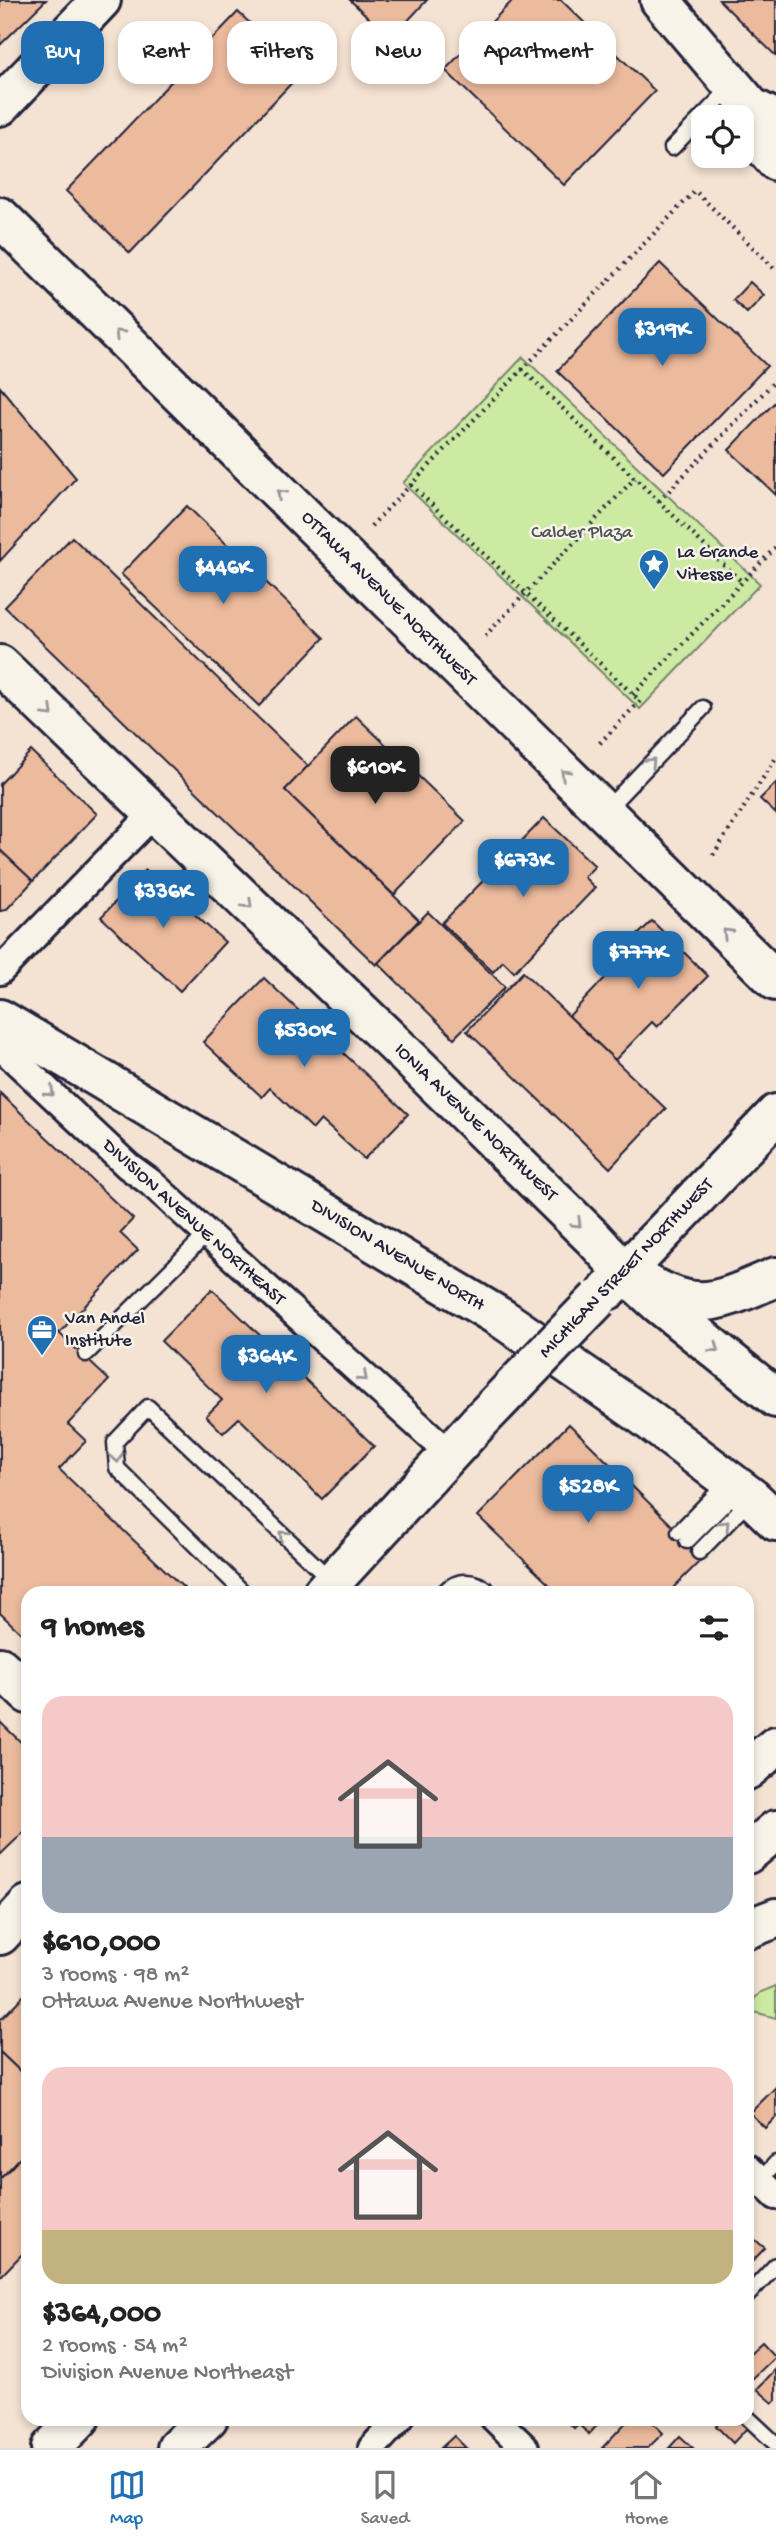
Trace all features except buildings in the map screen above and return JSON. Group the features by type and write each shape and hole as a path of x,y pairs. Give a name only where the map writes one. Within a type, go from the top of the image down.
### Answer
{"main road":[{"path":"0,106 102,0"},
{"path":"660,0 753,104 762,145 776,161"},
{"name":"OTTAWA AVENUE NORTHWEST","path":"0,217 776,981"},
{"name":"IONIA AVENUE NORTHWEST","path":"0,665 584,1230 612,1286 658,1303 776,1398"},
{"name":"DIVISION AVENUE NORTH","path":"0,1019 503,1319 642,1415 749,1497"},
{"name":"MICHIGAN STREET NORTHWEST","path":"329,1586 478,1423 776,1114"},
{"path":"612,1286 697,1302 712,1302 776,1277"},
{"path":"0,1667 21,1687"},
{"path":"754,1764 776,1746"},
{"path":"0,1935 21,1912"},
{"path":"754,1926 776,1918"},
{"path":"51,2448 72,2426"},
{"path":"147,2448 168,2426"},
{"path":"177,2448 200,2426"}],"street":[{"path":"0,971 154,814"},
{"name":"DIVISION AVENUE NORTHEAST","path":"0,1046 128,1166 150,1182 450,1454"},
{"path":"372,2448 393,2426"},
{"path":"502,2426 525,2448"}],"lane":[{"path":"672,148 753,104"},
{"path":"604,812 703,708"},
{"path":"86,1354 207,1234"},
{"path":"237,1586 117,1468 114,1442 148,1407 327,1586"},
{"path":"683,1536 749,1497"},
{"path":"699,1552 749,1497"},
{"path":"453,1586 465,1582 480,1586"},
{"path":"754,2289 776,2265"},
{"path":"754,2424 776,2444"}],"path":[{"path":"371,526 695,191 776,270"},
{"path":"522,369 742,582"},
{"path":"659,501 776,380"},
{"path":"485,636 635,478"},
{"path":"411,485 640,701 598,745"},
{"path":"633,695 776,547"},
{"path":"713,855 776,758"}],"green space":[{"name":"Calder Plaza","path":"523,357 760,584 640,709 403,483"},
{"path":"776,1986 776,2018 754,2012 754,1999 761,1992"}],"place":[{"name":"La Grande Vitesse","path":"654,591"},
{"name":"Van Andel Institute","path":"42,1357"}]}
